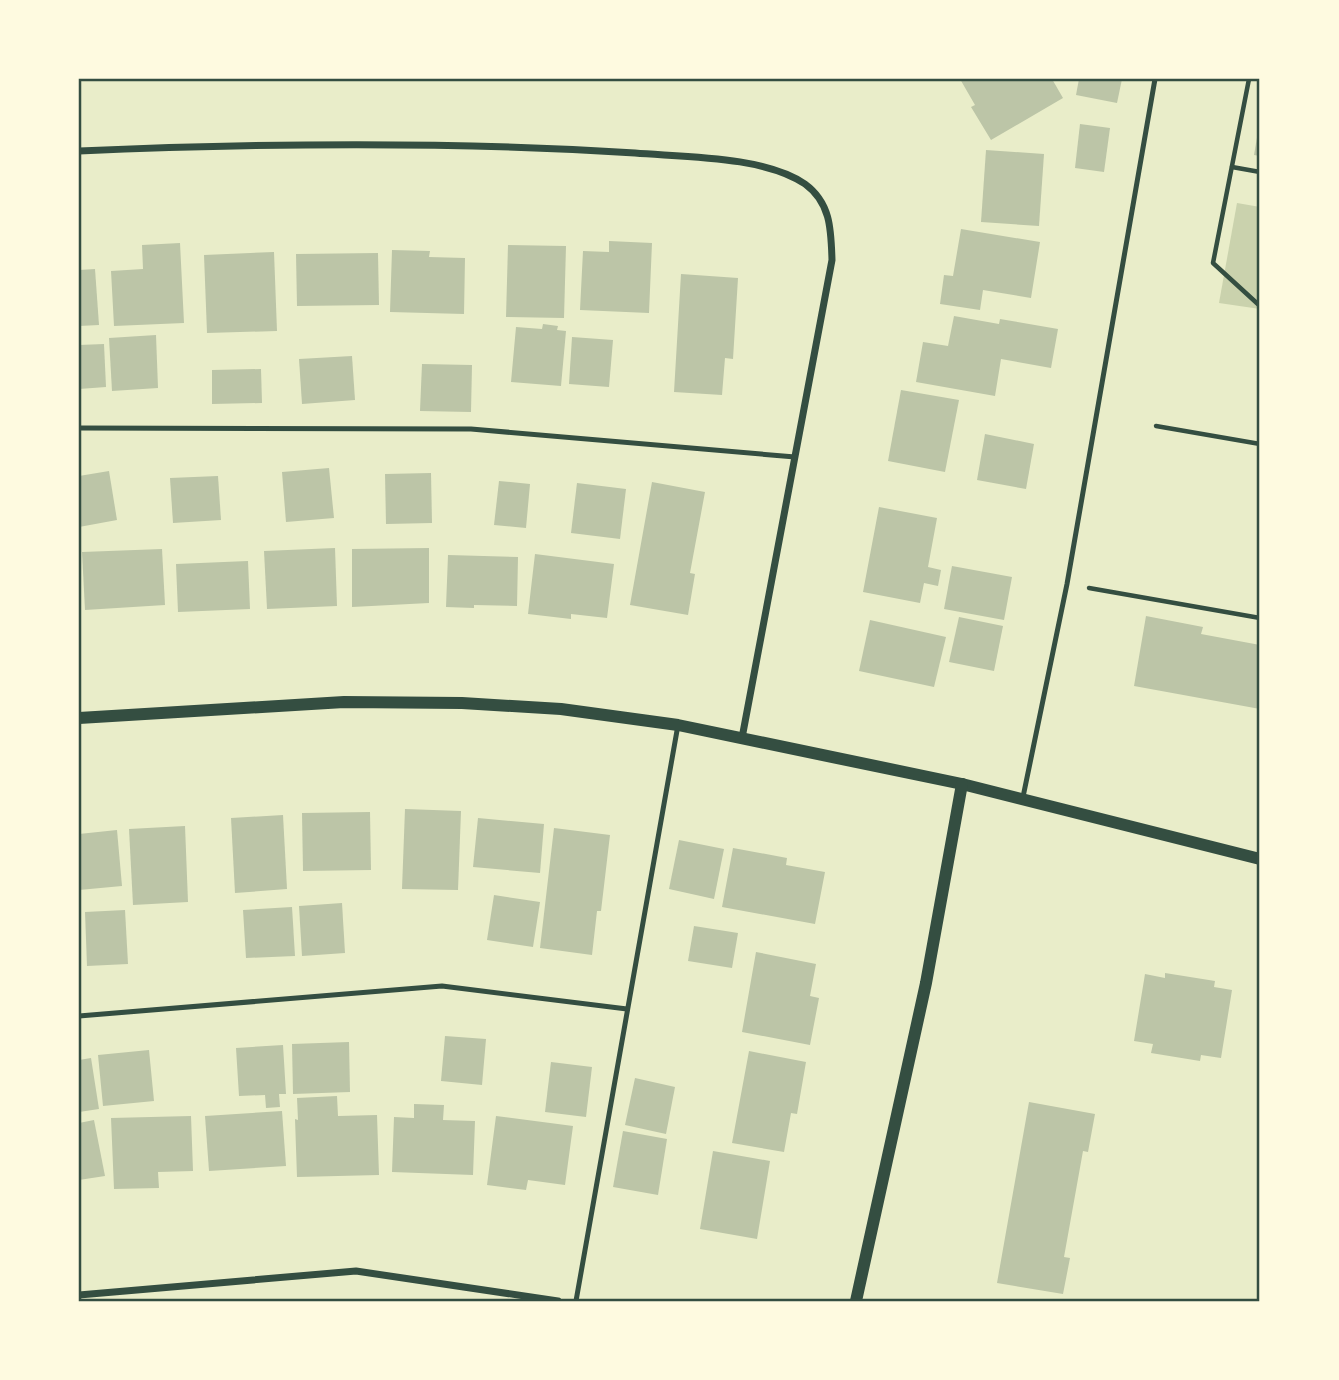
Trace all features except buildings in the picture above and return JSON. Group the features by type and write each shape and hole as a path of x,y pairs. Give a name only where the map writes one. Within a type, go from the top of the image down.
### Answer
{"street":[{"path":"79,151 289,145 567,149 748,163 780,171 803,183 820,197 828,215 832,260 742,738"},
{"path":"79,718 344,702 449,703 561,709 678,725 1023,797 1260,859"},
{"path":"856,1301 926,983 962,784"},
{"path":"79,1295 356,1271 558,1301"}],"lane":[{"path":"1023,797 1068,584 1155,79"},
{"path":"79,428 471,429 795,457"},
{"path":"576,1301 678,725"},
{"path":"79,1016 442,986 628,1009"}],"path":[{"path":"1249,79 1213,263 1260,306"},
{"path":"1232,167 1260,172"},
{"path":"1156,426 1260,444"},
{"path":"1068,584 1260,618"}],"green space":[{"path":"1237,203 1260,207 1260,309 1219,303"}]}
